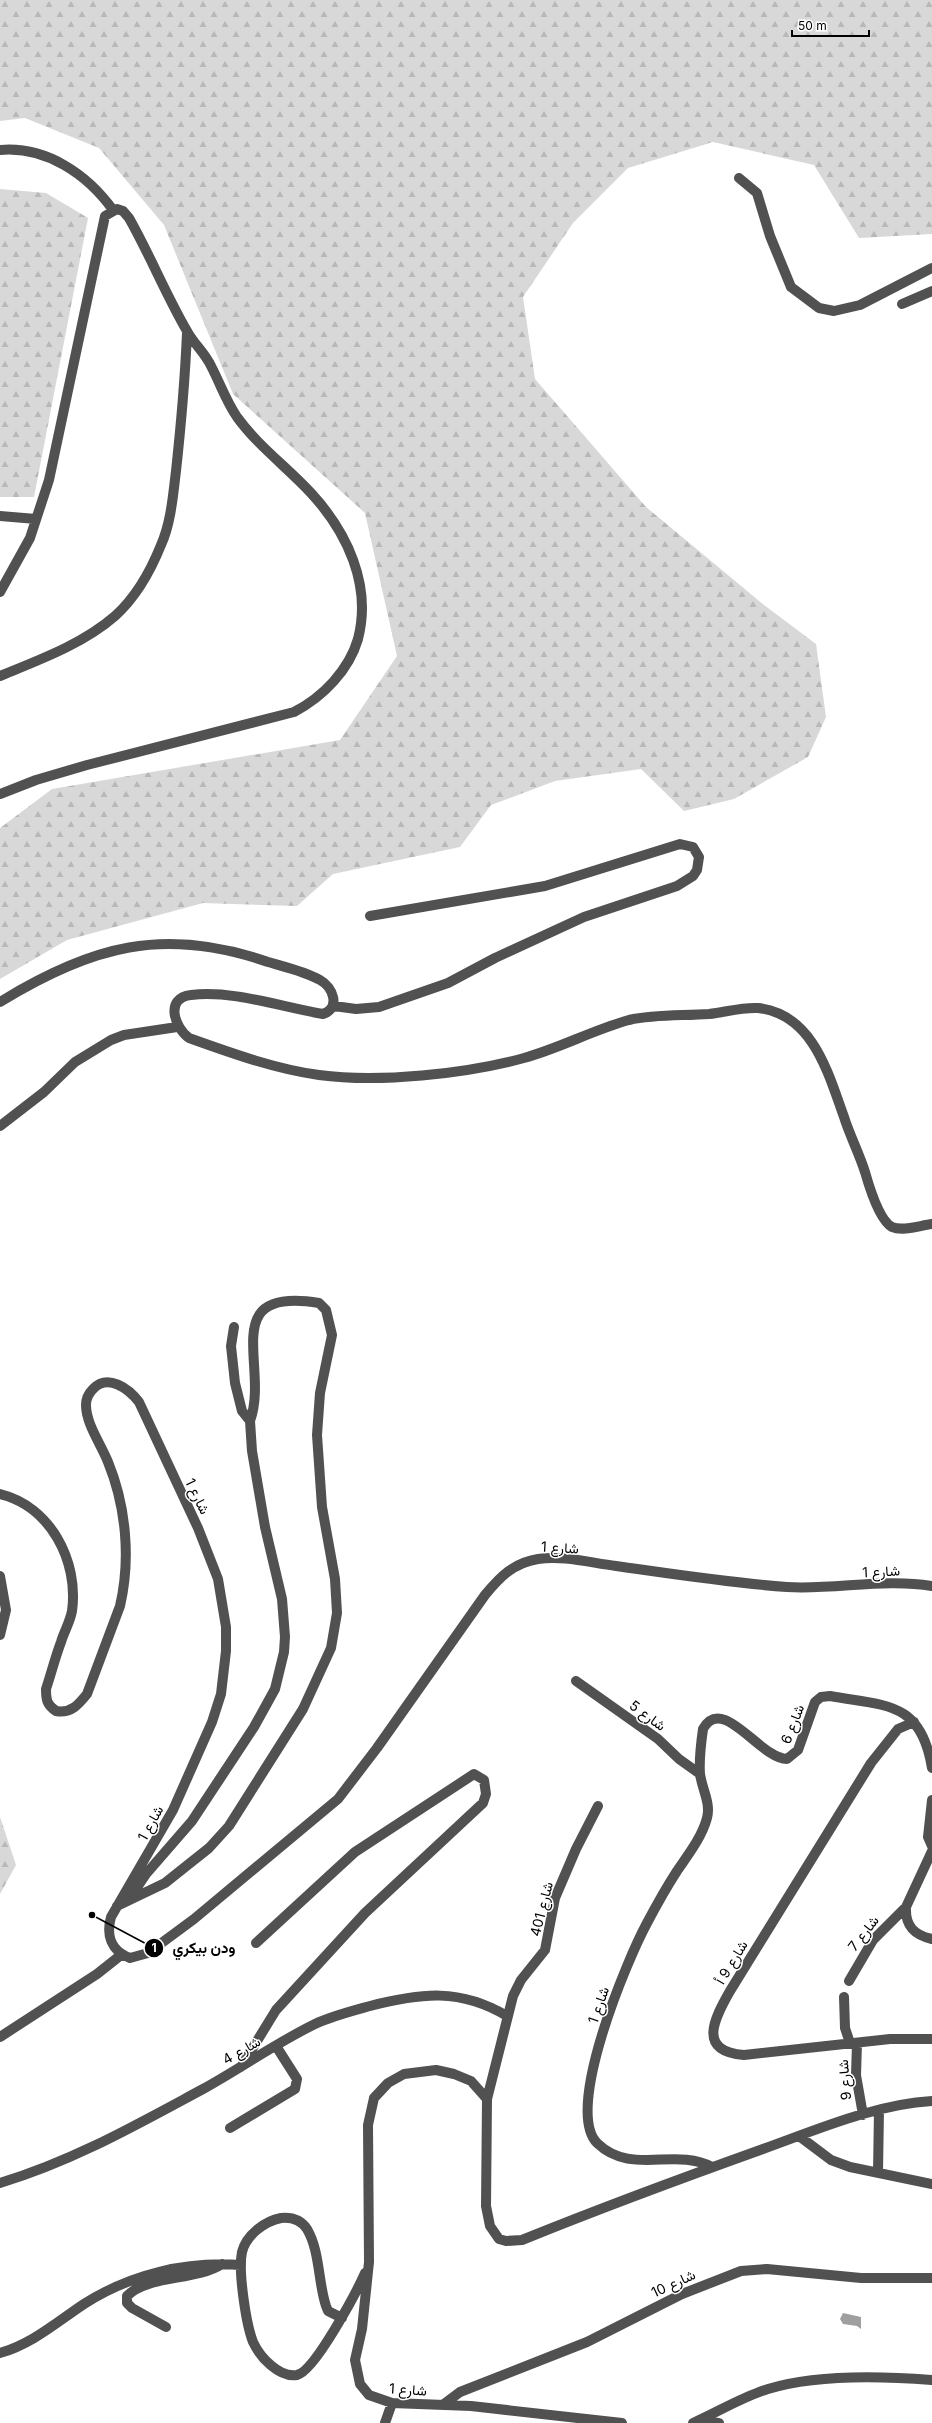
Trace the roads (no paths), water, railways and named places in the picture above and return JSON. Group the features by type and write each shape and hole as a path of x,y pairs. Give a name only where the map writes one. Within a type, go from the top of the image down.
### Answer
{"street":[{"path":"0,150 29,151 57,161 94,185 113,210 123,212 129,218 187,333 211,364 238,418 265,449 311,493 344,538 358,575 362,592 360,628 355,647 339,674 328,688 294,712 87,765 36,780 0,794"},
{"path":"739,178 758,193 770,236 791,287 819,308 834,311 860,305 932,268"},
{"path":"0,592 30,538 49,480 66,411 91,289 100,234 105,216 113,210"},
{"path":"902,304 932,291"},
{"path":"0,676 66,647 106,622 133,596 162,545 172,498 182,416 187,333"},
{"path":"0,516 36,519"},
{"path":"334,1006 356,1009 374,1008 448,983 495,958 584,917 677,886 693,876 697,870 700,857 693,847 680,844 545,886 370,916"},
{"path":"0,1002 51,974 105,952 135,945 184,943 248,955 320,980 332,993 334,1006 332,1010 323,1014 234,997 188,995 179,999 174,1012 178,1027 189,1038 273,1065 318,1075 383,1077 438,1073 507,1062 542,1052 590,1032 646,1017 720,1013 739,1008 773,1010 787,1016 797,1024 815,1048 831,1080 872,1193 886,1223 900,1229 932,1224"},
{"path":"0,1126 39,1096 75,1062 106,1042 124,1035 178,1027"},
{"path":"117,1906 128,1902 152,1891 186,1867 209,1848 229,1826 303,1709 331,1648 337,1613 335,1579 322,1507 317,1435 318,1408 332,1335 326,1310 319,1303 282,1303 263,1308 258,1313 252,1343 256,1400 250,1421 264,1519 284,1612 285,1638 280,1670 266,1707 209,1798 192,1821 146,1874 128,1902"},
{"path":"234,1327 231,1346 235,1383 242,1411 250,1421"},
{"name":"شارع 1","path":"0,1494 21,1502 44,1519 62,1545 68,1562 71,1576 72,1611 46,1689 46,1699 49,1706 56,1711 69,1710 78,1705 87,1694 120,1606 124,1591 125,1541 120,1501 115,1481 90,1422 86,1405 88,1394 95,1386 103,1382 115,1383 132,1394 139,1402 198,1528 218,1579 226,1627 225,1674 215,1715 173,1810 111,1917 109,1932 115,1950 121,1955 130,1958 148,1953 194,1919 274,1855 338,1799 398,1719 485,1595 503,1574 524,1562 553,1558 704,1579 786,1587 843,1587 896,1584 932,1586"},
{"path":"0,1576 6,1610 0,1635"},
{"name":"شارع 5","path":"576,1681 658,1739 679,1759 700,1774"},
{"name":"شارع 6","path":"700,1774 703,1729 709,1721 717,1718 732,1723 772,1756 786,1759 794,1756 798,1750 812,1707 817,1700 830,1696 887,1706 899,1710 914,1722 923,1737 932,1768"},
{"name":"شارع 9 أ","path":"914,1722 898,1729 871,1763 718,2011 713,2026 713,2037 717,2046 730,2054 744,2055 890,2039 932,2039"},
{"path":"241,2067 276,2010 349,1930 483,1803 486,1794 484,1780 474,1774 355,1852 256,1943"},
{"name":"شارع 1","path":"700,1774 705,1790 707,1818 691,1850 646,1925 612,2002 590,2086 587,2117 588,2127 596,2142 622,2159 695,2161 712,2168"},
{"path":"932,1800 928,1837 932,1846"},
{"name":"شارع 401","path":"598,1806 576,1849 555,1898 544,1950 521,1980 513,1996 507,2016 487,2099 486,2206 494,2234 506,2241 522,2240 712,2168"},
{"path":"932,1850 906,1907 905,1916 908,1926 924,1937 932,1939"},
{"name":"شارع 7","path":"849,1981 873,1940 906,1907"},
{"path":"0,2036 49,2006 121,1955"},
{"name":"شارع 4","path":"0,2183 67,2160 241,2067 317,2023 335,2016 384,2003 424,1995 449,1995 473,2000 507,2016"},
{"path":"844,1997 845,2028 853,2043"},
{"name":"شارع 9","path":"853,2043 856,2075 864,2115"},
{"path":"230,2128 295,2089 297,2079 276,2046"},
{"path":"342,2318 328,2311 310,2234 302,2223 297,2219 289,2218 272,2221 254,2233 242,2252 241,2265 247,2322 254,2343 270,2365 287,2375 298,2375 307,2369 342,2318 356,2294 369,2262 368,2125 374,2098 378,2091 404,2074 436,2070 471,2080 487,2099"},
{"path":"712,2168 799,2136 879,2110 932,2101"},
{"path":"878,2173 879,2110"},
{"path":"799,2136 831,2160 850,2167 932,2184"},
{"name":"شارع 1","path":"369,2262 362,2328 355,2360 357,2376 362,2389 369,2395 392,2403 444,2404 622,2423"},
{"path":"0,2353 25,2343 84,2304 131,2280 189,2266 223,2264 241,2265"},
{"path":"166,2327 132,2308 127,2303 127,2296 145,2286 205,2273 223,2264"},
{"name":"شارع 10","path":"444,2404 460,2392 587,2342 682,2294 719,2278 741,2271 767,2268 861,2278 932,2278"},
{"path":"698,2421 738,2401 786,2384 849,2379 932,2380"},
{"path":"385,2423 392,2403"},
{"path":"698,2421 719,2423"}],"place":[{"name":"ودن بيكري","path":"92,1915"}]}
